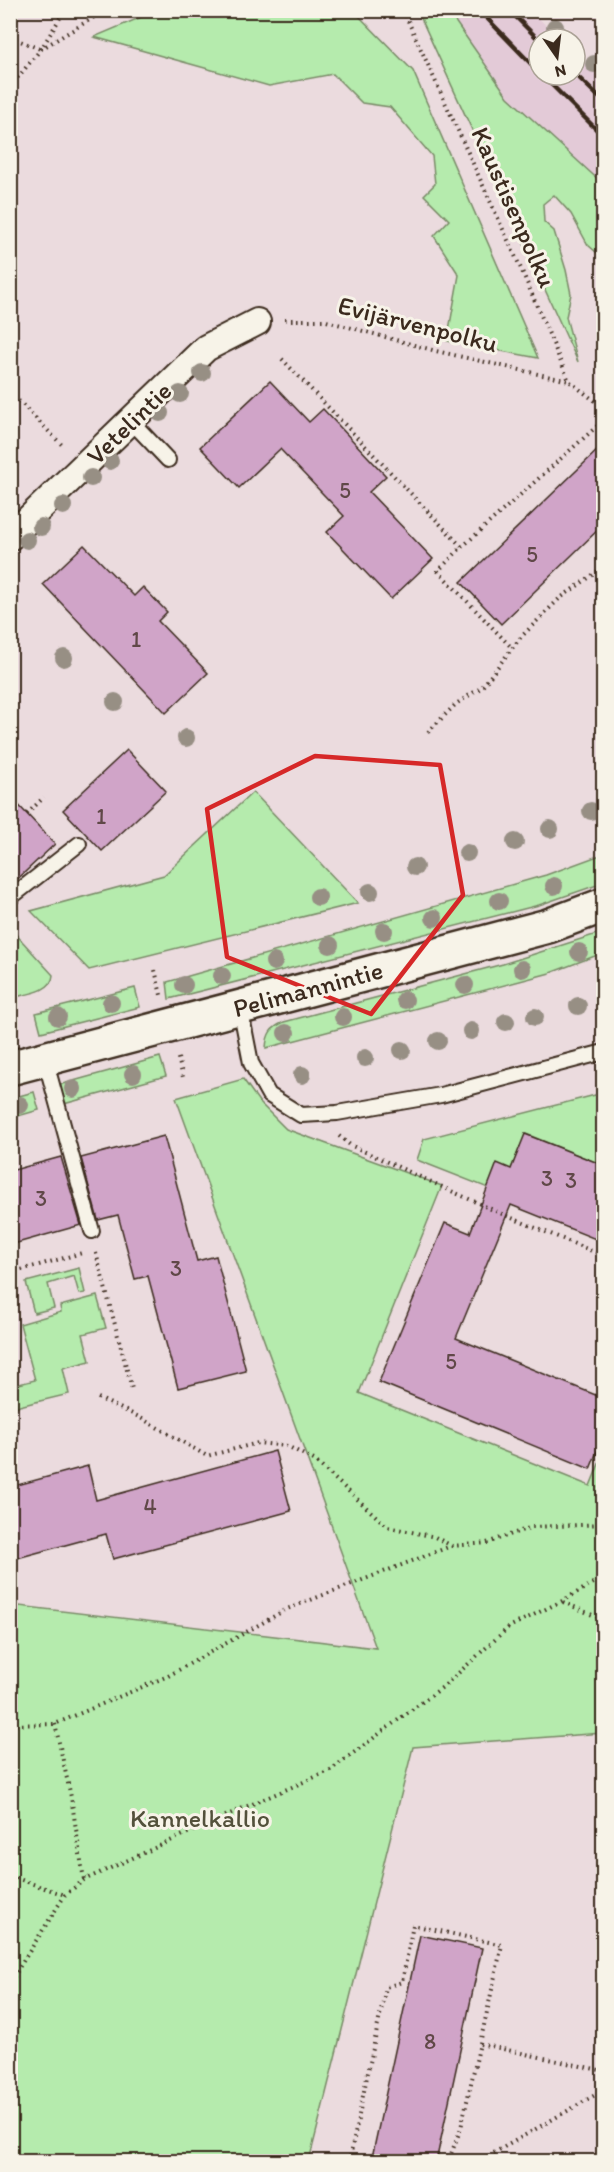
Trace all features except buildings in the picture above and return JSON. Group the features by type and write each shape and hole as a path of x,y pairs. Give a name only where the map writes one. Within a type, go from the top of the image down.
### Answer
{"street":[{"name":"Vetelintie","path":"10,537 206,348 257,322"},
{"name":"Pelimannintie","path":"10,1068 548,926 603,905"}],"lane":[{"path":"131,421 168,460"},
{"path":"10,898 79,844"},
{"path":"240,1007 251,1063 269,1095 301,1115 337,1113 441,1095 603,1052"},
{"path":"45,1059 92,1232"}],"path":[{"path":"10,87 41,49 65,10"},
{"path":"41,49 106,10"},
{"name":"Kaustisenpolku","path":"403,10 522,272 568,381"},
{"path":"10,37 41,49"},
{"name":"Evijärvenpolku","path":"257,322 322,320 436,351 568,381"},
{"path":"282,359 462,548"},
{"path":"568,381 601,403 603,408"},
{"path":"10,392 84,466"},
{"path":"513,648 438,571 603,420"},
{"path":"428,732 456,704 482,687 513,648 559,599 603,567"},
{"path":"27,814 44,797"},
{"path":"301,1115 334,1132 350,1145 502,1214 603,1256"},
{"path":"96,1249 132,1389"},
{"path":"10,1273 85,1252"},
{"path":"98,1398 139,1417 207,1456 258,1443 287,1446 314,1460 388,1527 435,1537 452,1546"},
{"path":"10,1725 55,1725 168,1676 287,1609 452,1546 487,1543 532,1527 603,1524"},
{"path":"10,1982 65,1895 84,1880 329,1771 444,1686 509,1628 603,1577"},
{"path":"562,1601 597,1617 603,1629"},
{"path":"55,1725 84,1880"},
{"path":"10,1875 65,1895"},
{"path":"349,2162 386,1987 402,1982 413,1925 502,1945 462,2127 448,2162"},
{"path":"480,2044 603,2071"},
{"path":"478,2162 603,2090"}],"highlighted area":[{"path":"315,756 440,765 463,895 371,1014 227,957 207,809"}],"shaded area":[{"path":"448,11 531,11 548,27 527,27 527,87 587,87 587,66 603,81 603,184 508,97"}],"green space":[{"path":"158,10 354,11 413,71 538,358 447,341 459,275 434,236 449,220 424,195 435,184 432,156 390,107 362,103 333,74 269,86 94,37"},
{"path":"425,10 448,11 508,97 603,184 603,258 588,245 571,214 554,195 543,204 544,222 554,231 566,270 571,294 566,317 578,362 420,16"},
{"path":"253,792 358,903 89,970 31,911 164,875"},
{"path":"603,854 603,883 539,905 169,999 167,982 546,875"},
{"path":"11,929 53,975 48,986 43,989 11,998"},
{"path":"603,932 603,953 550,973 266,1048 270,1032 284,1022 503,964"},
{"path":"135,988 140,1007 41,1032 36,1013"},
{"path":"160,1057 166,1076 60,1105 55,1086"},
{"name":"Kannelkallio","path":"243,1079 260,1103 286,1129 442,1186 359,1393 590,1486 603,1454 603,1733 413,1747 309,2161 15,2161 10,2159 11,1605 376,1648 176,1098"},
{"path":"34,1092 39,1110 11,1118 11,1098"},
{"path":"603,1093 603,1165 526,1134 511,1169 488,1188 417,1160 424,1139"},
{"path":"79,1268 85,1293 79,1294 74,1276 48,1284 54,1308 34,1313 26,1282"},
{"path":"97,1296 106,1328 83,1334 90,1361 63,1368 69,1394 11,1408 11,1386 35,1380 20,1324 61,1312 60,1306"}],"railway":[{"path":"479,10 527,60"},
{"path":"509,10 527,28"},
{"path":"587,86 604,102"},
{"path":"554,87 604,137"}]}
